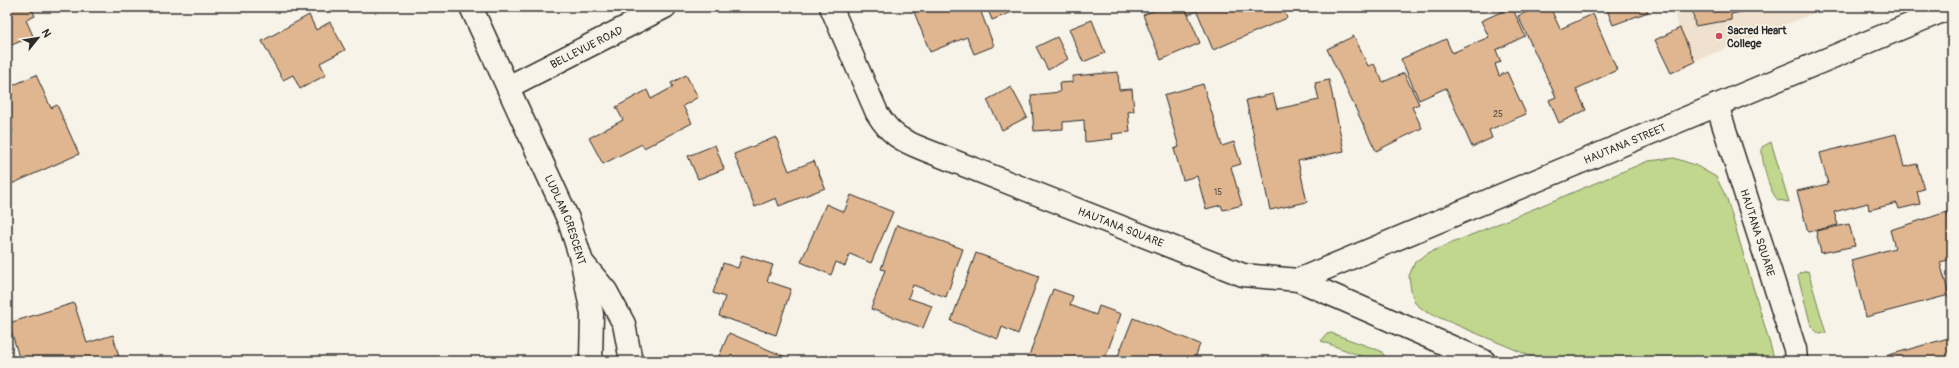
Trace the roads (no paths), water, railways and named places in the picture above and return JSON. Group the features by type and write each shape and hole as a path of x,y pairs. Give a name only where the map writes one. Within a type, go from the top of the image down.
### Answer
{"street":[{"name":"LUDLAM CRESCENT","path":"471,7 568,221 582,262 592,314 591,361"},
{"name":"BELLEVUE ROAD","path":"508,87 665,7"},
{"name":"HAUTANA SQUARE","path":"831,7 877,113 885,127 896,137 1243,275 1298,280 1484,361"},
{"name":"HAUTANA STREET","path":"1298,280 1952,7"},
{"name":"HAUTANA SQUARE","path":"1717,105 1795,349 1796,361"},
{"path":"582,262 606,291 624,324 631,361"}],"place":[{"name":"Sacred Heart College","path":"1719,36"}]}
